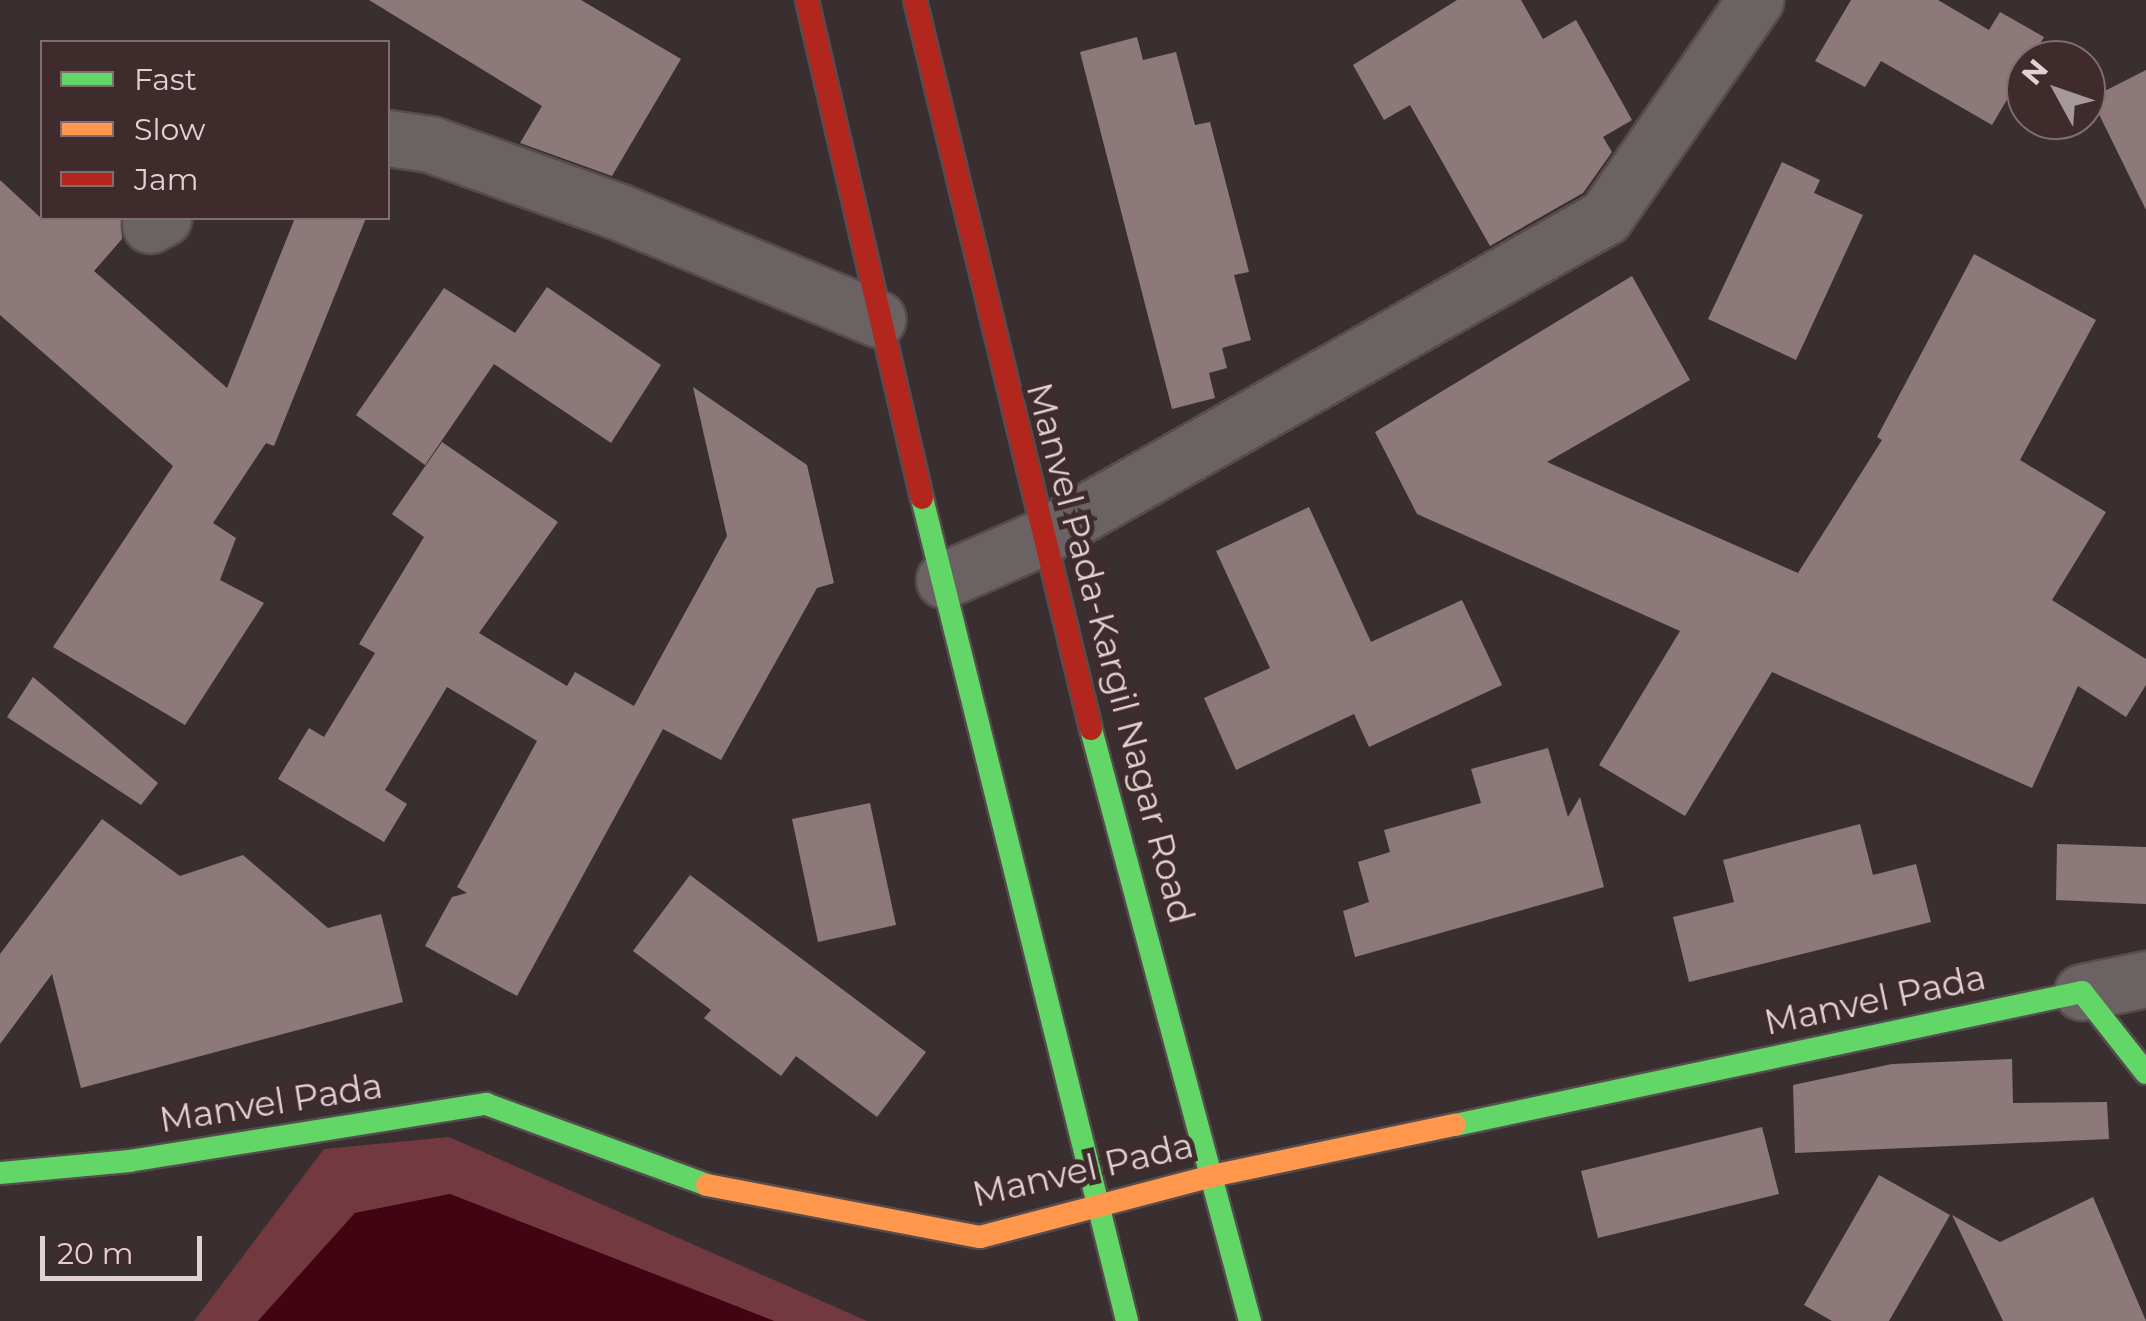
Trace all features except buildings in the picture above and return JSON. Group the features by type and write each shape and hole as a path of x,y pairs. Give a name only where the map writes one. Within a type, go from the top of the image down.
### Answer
{"street":[{"path":"807,0 878,319 1127,1321"},
{"name":"Manvel Pada-Kargil Nagar Road","path":"914,0 1040,538 1250,1321"},
{"path":"944,580 1040,538 1605,218 1754,0"},
{"path":"390,138 430,144 617,211 878,319"},
{"path":"2146,979 2082,992 2146,1074"},
{"name":"Manvel Pada","path":"0,1173 129,1161 486,1104 708,1185 980,1237 1212,1176 2082,992"}],"shaded area":[{"path":"449,1137 867,1321 774,1321 450,1194 355,1213 258,1321 194,1321 324,1149"},
{"path":"450,1194 774,1321 258,1321 355,1213"}],"traffic: fast":[{"path":"922,498 1127,1321"},
{"path":"1091,729 1250,1321"},
{"path":"1455,1125 2082,992 2146,1073"},
{"path":"0,1173 129,1161 486,1104 707,1185"}],"traffic: slow":[{"path":"707,1185 980,1237 1212,1176 1455,1125"}],"traffic: jam":[{"path":"807,0 922,498"},
{"path":"915,0 1091,729"}]}
